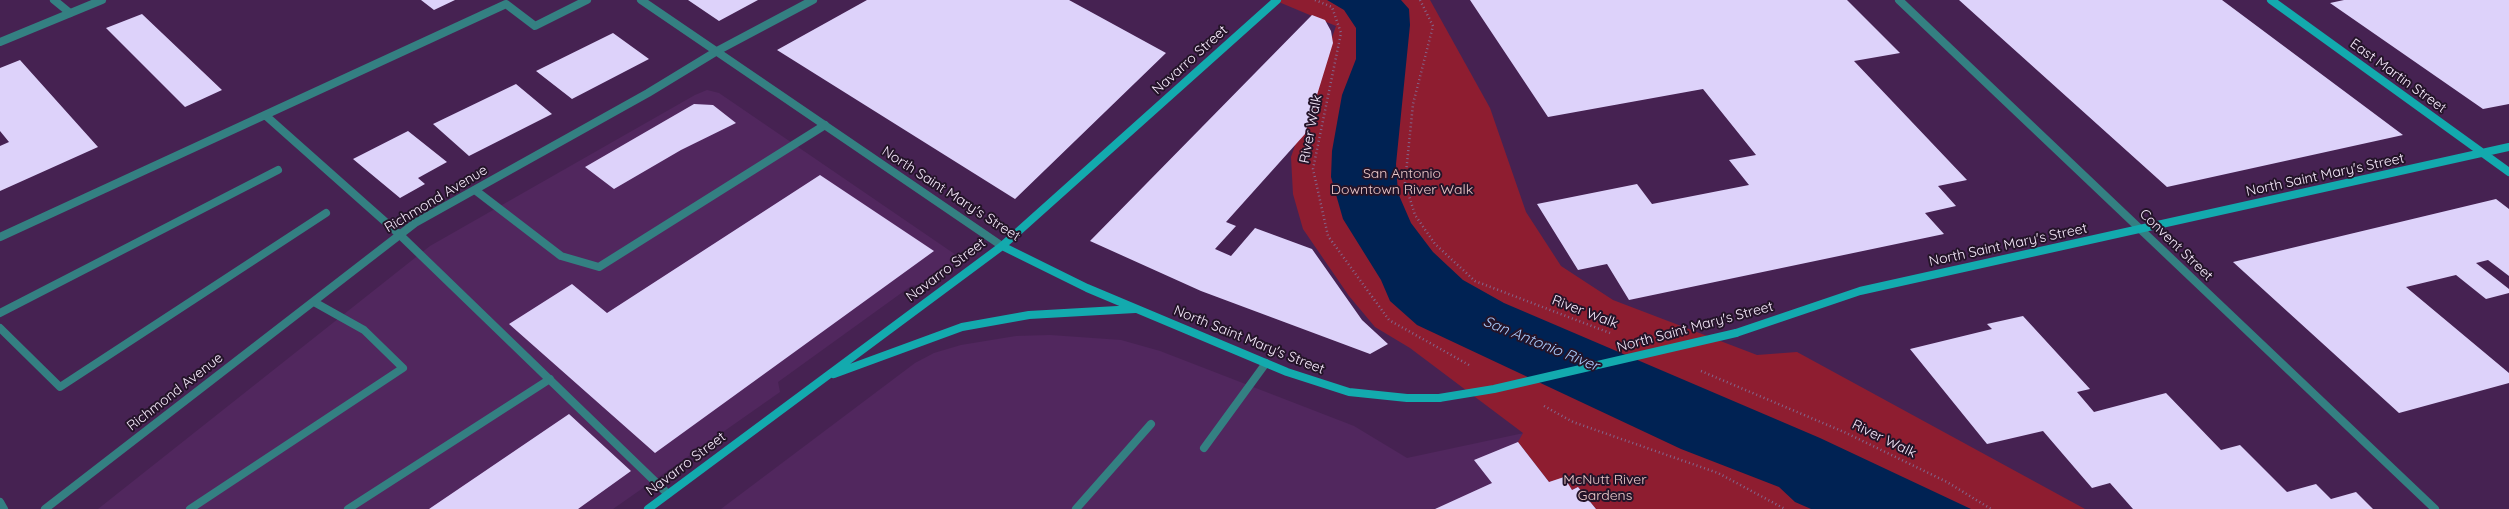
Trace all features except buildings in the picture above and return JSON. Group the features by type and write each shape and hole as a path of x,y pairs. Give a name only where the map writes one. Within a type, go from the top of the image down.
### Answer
{"main road":[{"name":"East Martin Street","path":"2271,0 2509,172"},
{"name":"Navarro Street","path":"648,509 1002,246 1275,2"},
{"name":"North Saint Mary's Street","path":"1002,246 1087,288 1266,363 1349,392 1407,398 1439,398 1494,389 1736,332 1860,292 2509,147"},
{"path":"826,377 962,326 1029,315 1138,309"}],"street":[{"path":"54,0 70,13"},
{"path":"0,42 102,0"},
{"path":"0,237 506,4 535,26 587,0"},
{"name":"North Saint Mary's Street","path":"640,0 1002,246"},
{"name":"Richmond Avenue","path":"45,509 314,302 399,234 648,93 717,51 813,0"},
{"name":"Convent Street","path":"1899,0 2435,509"},
{"path":"265,115 399,234 668,494"},
{"path":"475,190 561,256 599,267 825,125"},
{"path":"0,313 278,170"},
{"path":"0,328 60,387 326,213"},
{"path":"190,509 403,368 364,330 314,302"},
{"path":"1204,448 1266,363"},
{"path":"348,509 550,379"},
{"path":"1076,509 1152,424"},
{"path":"0,502 4,509"}],"path":[{"name":"River Walk","path":"1315,0 1332,7 1341,33 1313,169 1328,236 1389,320 1471,366"},
{"name":"River Walk","path":"1420,0 1433,26 1413,104 1404,183 1415,215 1435,244 1475,281 1613,334"},
{"name":"River Walk","path":"1696,369 1844,432 1947,482 1991,509"},
{"path":"1539,403 1573,422 1718,473 1785,509"}],"shaded area":[{"path":"707,90 719,93 956,255 957,262 930,283 911,286 778,382 780,392 613,509 98,509 430,246 695,95"},
{"path":"1050,335 1121,340 1160,351 1354,426 1407,458 1524,433 1707,509 721,509 915,363 934,353 961,345 1016,336"}],"green space":[{"name":"San Antonio Downtown River Walk","path":"1274,0 1430,0 1490,108 1526,212 1561,266 1613,300 1757,355 1797,352 2085,509 1596,509 1578,487 1572,490 1564,478 1549,482 1518,442 1523,433 1410,348 1375,327 1349,296 1303,229 1293,194 1291,157 1336,26"}],"water":[{"name":"San Antonio River","path":"1327,0 1401,0 1409,9 1410,25 1396,164 1398,193 1411,223 1433,252 1463,280 1504,303 1820,438 1971,509 1811,509 1795,502 1779,487 1681,449 1417,325 1390,301 1381,280 1343,219 1331,177 1332,151 1342,95 1356,59 1356,28 1344,10"}],"park label":[{"name":"McNutt River Gardens","path":"1605,488"}]}
